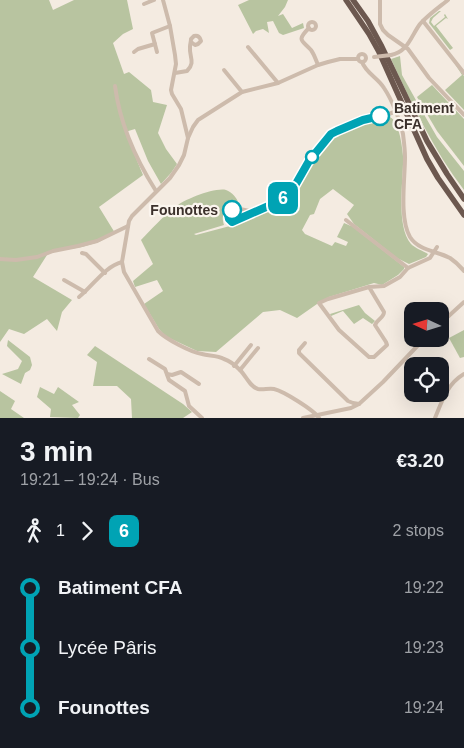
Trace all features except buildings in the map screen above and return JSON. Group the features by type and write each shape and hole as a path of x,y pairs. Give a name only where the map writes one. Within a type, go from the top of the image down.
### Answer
{"highway":[{"path":"346,0 379,52 419,144 464,221"},
{"path":"353,0 368,21"},
{"path":"357,0 385,52 427,141 464,199"},
{"path":"447,174 464,194"},
{"path":"447,192 464,215"}],"street":[{"path":"144,4 154,0"},
{"path":"163,0 175,55 175,73 171,90 181,109 188,138"},
{"path":"380,0 380,24 383,30 406,47 429,78 464,115"},
{"path":"362,62 366,58 400,53 423,21 448,0"},
{"path":"423,21 464,73"},
{"path":"157,52 152,33 170,26"},
{"path":"309,28 303,34 301,40 312,51 318,65"},
{"path":"175,73 187,72 192,66 191,42"},
{"path":"134,52 154,44"},
{"path":"248,47 278,83"},
{"path":"318,416 282,392 275,389 257,389 240,370 221,357 194,352 164,337 158,331 124,272 122,262 128,226 132,216 170,178 184,155 193,127 202,116 242,92 278,83 318,65 340,59 358,58 361,54 366,58"},
{"path":"358,58 366,70 384,87 402,132 405,157 403,192 406,229 411,238 421,247 449,258 464,271"},
{"path":"224,70 242,92"},
{"path":"115,86 117,102 125,129 142,169 156,192"},
{"path":"254,212 237,209 230,212 228,218 234,222 273,204 284,197 293,189 309,161 331,134 363,120 395,112"},
{"path":"346,220 408,268"},
{"path":"0,259 16,260 37,257 53,251 97,241 128,226"},
{"path":"369,287 384,312 383,317 375,325 387,344 371,358 339,330 319,303 369,287 384,286 400,277 408,268 430,258 437,247"},
{"path":"82,252 105,272"},
{"path":"79,297 105,272 122,262"},
{"path":"64,280 85,292"},
{"path":"449,316 463,304"},
{"path":"305,344 299,350 299,353 348,401 359,404"},
{"path":"234,366 251,345"},
{"path":"240,370 258,348"},
{"path":"304,418 351,408 359,404 415,348"},
{"path":"149,359 165,369 169,380 185,391 189,406 202,418"},
{"path":"167,374 172,375 181,372 199,384"},
{"path":"435,418 448,389 464,374"}],"green space":[{"path":"0,0 49,0 53,10 74,0 127,0 133,29 123,34 113,43 124,74 129,72 151,90 153,102 167,105 158,133 166,149 177,164 161,184 148,161 135,129 125,132 143,175 99,207 115,233 99,242 52,252 47,255 33,277 72,300 62,312 57,331 47,319 24,334 9,329 0,342"},
{"path":"249,0 288,0 278,16 283,14 292,28 303,23 304,28 283,35 279,33 273,21 267,22 269,33 263,29 253,34 238,5"},
{"path":"441,11 431,22 434,26 445,17 445,14 448,19 446,18 436,26 453,48 450,50 429,23 430,18"},
{"path":"400,56 402,75 422,111 437,137 464,171 464,190 433,143 407,93 391,59"},
{"path":"453,61 464,76 464,110 445,90 462,75"},
{"path":"432,85 464,119 464,166 437,131 417,97"},
{"path":"390,117 398,129 401,139 403,156 401,202 403,225 406,236 411,244 428,254 426,257 409,264 397,258 354,224 347,214 354,205 333,189 320,199 314,214 310,215 302,230 305,234 332,246 335,242 346,246 348,242 337,237 344,223 352,226 404,267 398,275 382,285 374,283 329,297 297,318 280,310 263,312 216,352 197,351 165,336 144,304 163,291 157,280 135,287 133,281 153,264 141,240 161,219 185,201 215,190 226,190 236,197 239,204 224,213 224,225 194,234 196,235 230,226 268,211 286,201 304,180 320,150 337,133"},
{"path":"359,305 375,321 372,324 363,318 354,324 343,311 331,316 330,314"},
{"path":"464,330 464,357 460,358 449,338"},
{"path":"8,340 30,357 32,365 30,370 25,373 21,384 2,374 18,369 22,361 7,346"},
{"path":"95,346 183,404 192,412 183,418 132,418 131,399 117,386 93,386 97,362 87,355"},
{"path":"40,387 54,394 58,387 79,402 72,405 80,415 78,418 50,417 51,409 37,397"},
{"path":"0,391 15,401 11,409 24,418 0,418"}],"bus line":[{"name":"6","path":"232,210 228,215 232,222 273,204 293,189 309,161 331,134 363,120 380,116"}],"place":[{"name":"Batiment CFA","path":"380,116"},
{"name":"Founottes","path":"232,210"}]}
